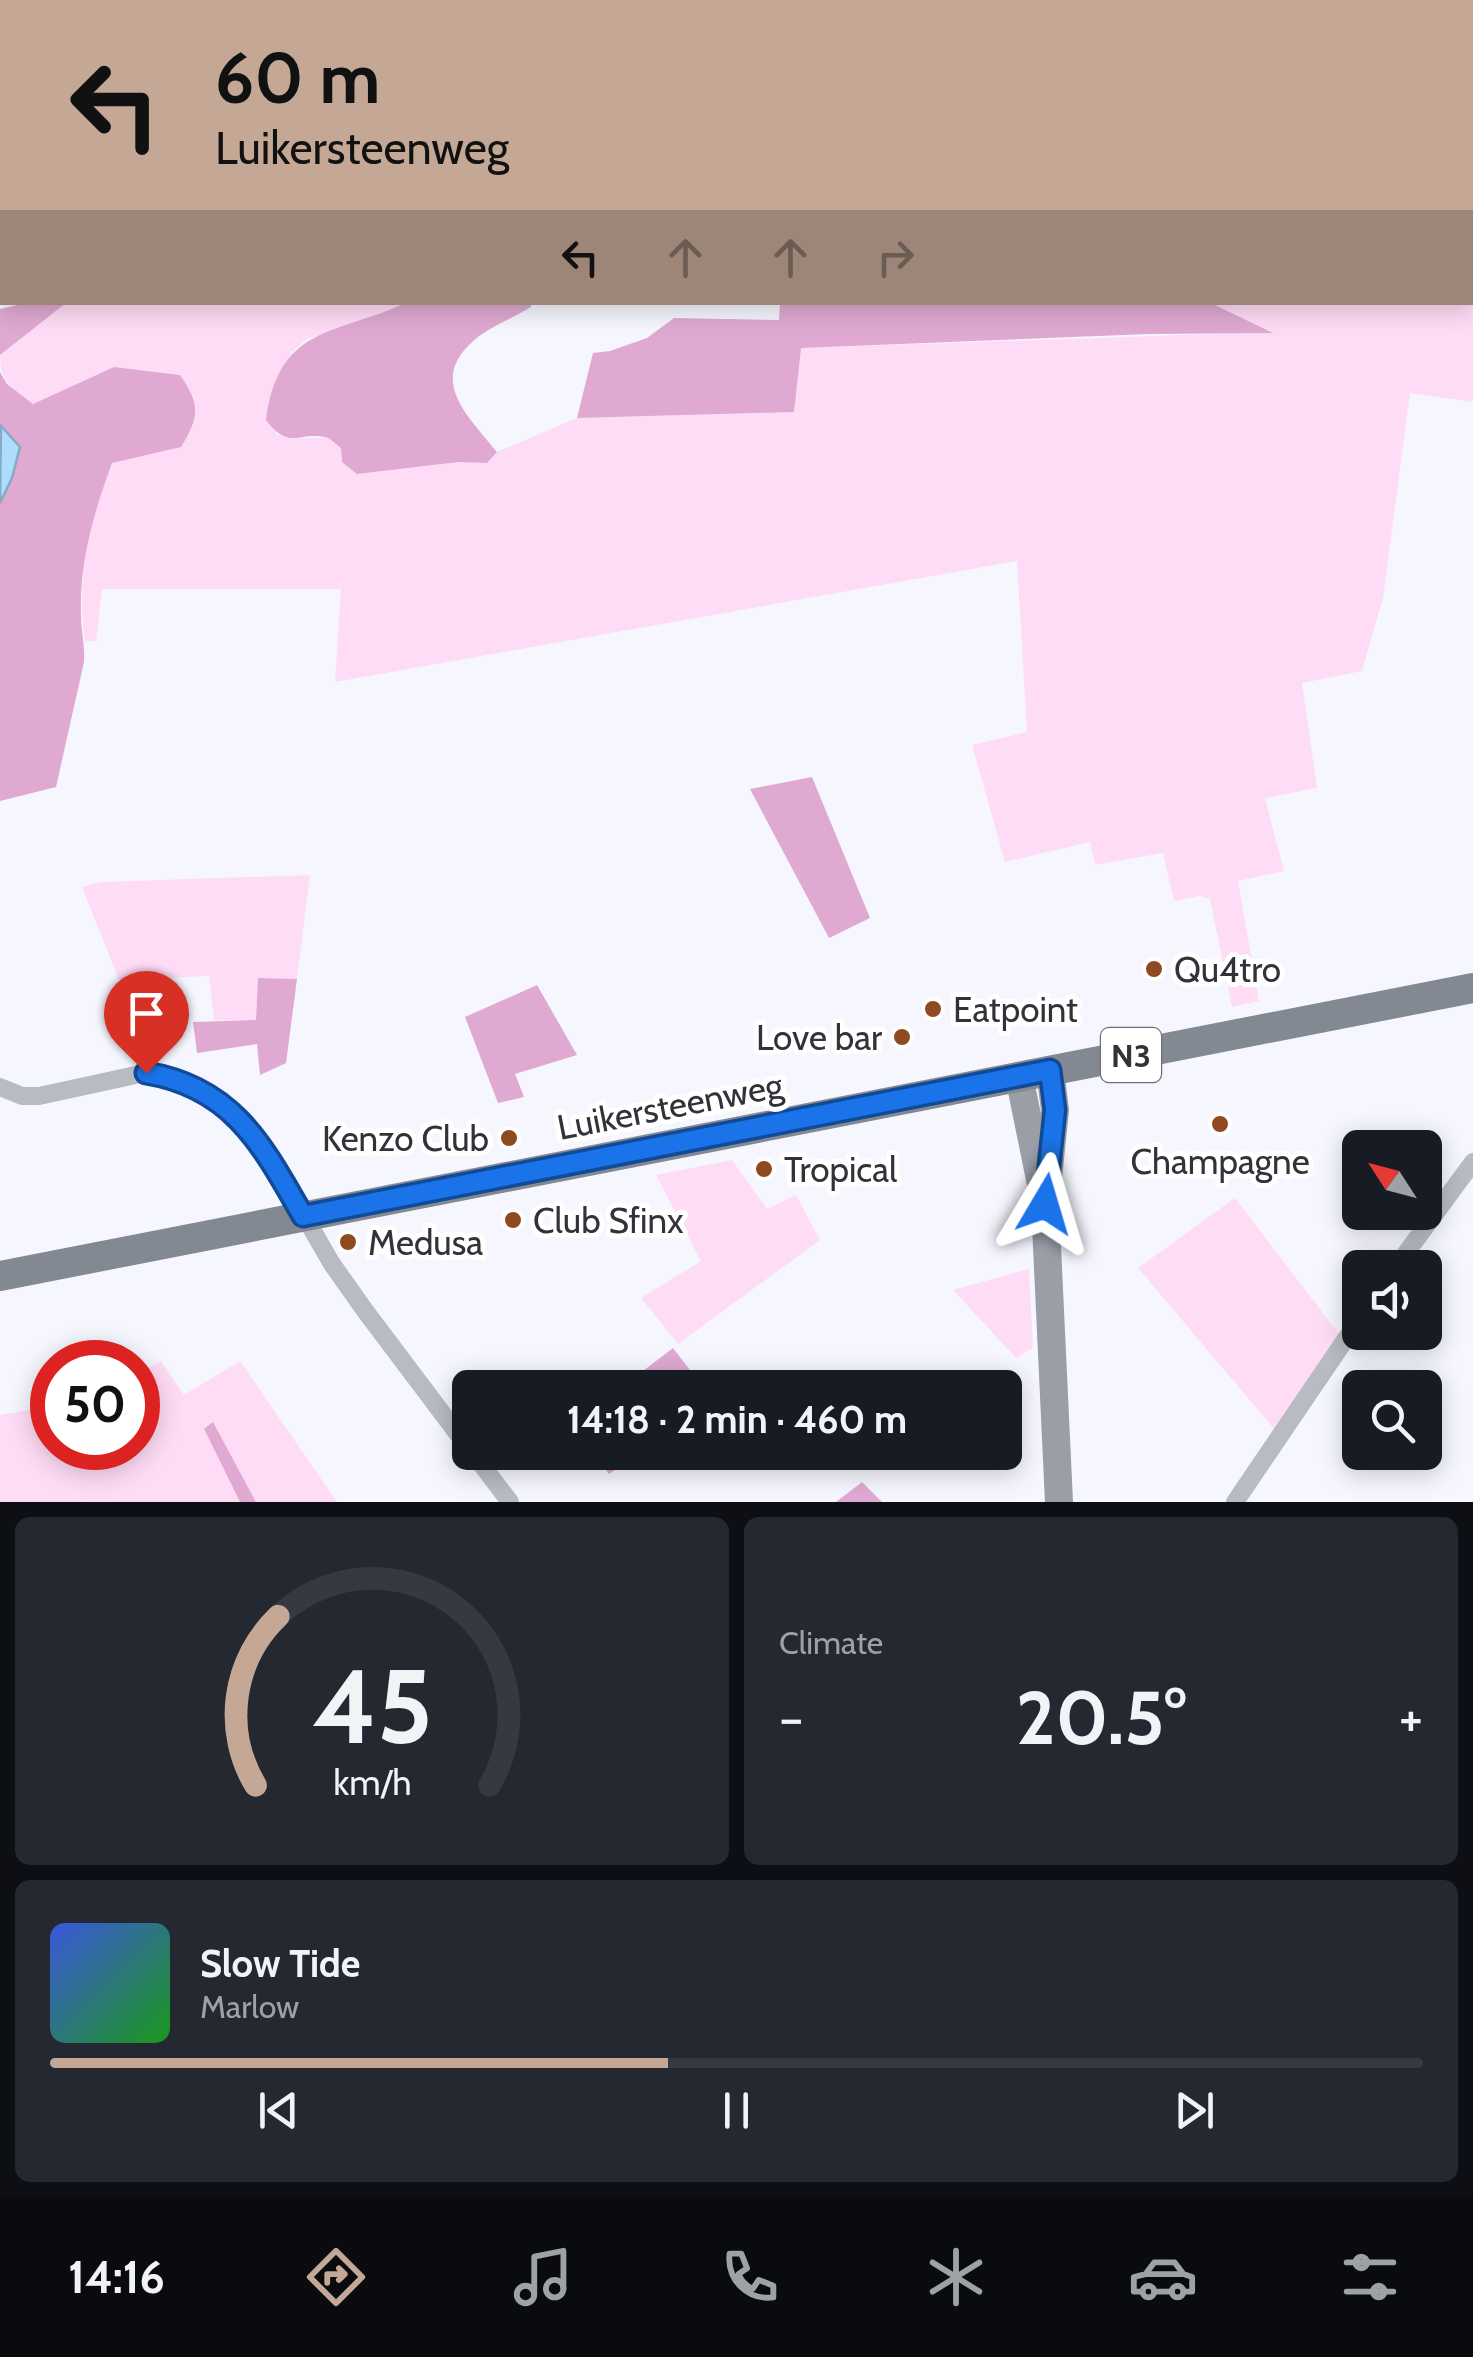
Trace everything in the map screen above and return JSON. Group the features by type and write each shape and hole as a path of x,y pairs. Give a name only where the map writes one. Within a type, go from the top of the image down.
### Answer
{"main road":[{"name":"Luikersteenweg","path":"0,1276 1473,988"},
{"path":"1045,1204 1055,1110 1050,1070"},
{"path":"1020,1076 1045,1204 1059,1502"}],"street":[{"path":"0,1087 22,1096 39,1096 146,1073 174,1079 219,1101 246,1125 366,1312 452,1426"},
{"path":"1409,1250 1473,1162"},
{"path":"1235,1502 1342,1344"},
{"path":"486,1470 510,1502"}],"shaded area":[{"path":"17,305 63,305 0,355 0,309"},
{"path":"63,305 403,305 307,339 291,353 276,434 328,438 342,448 487,463 497,452 577,418 794,412 800,348 1271,332 1215,305 1473,305 1473,402 1410,393 1383,598 1362,671 1302,683 1317,788 1265,798 1284,871 1238,881 1259,1001 1232,1007 1210,899 1200,896 1174,901 1163,853 1095,865 1090,842 1005,862 972,745 1027,732 1017,561 335,682 341,589 102,589 96,641 85,641 83,574 97,500 121,450 180,375 115,367 33,404 9,384 2,373 0,355"},
{"path":"401,305 531,305 482,334 455,365 456,394 497,452 487,463 458,462 357,474 342,462 341,448 329,438 289,438 266,420 283,366 297,349 334,329"},
{"path":"780,305 1215,305 1273,333 801,348 794,412 577,418 593,353 647,338 674,318 779,320"},
{"path":"114,367 180,375 194,402 192,427 181,447 112,463 85,557 81,595 84,662 56,787 0,801 0,503 12,478 0,427 0,372 7,384 33,404"},
{"path":"812,777 870,918 829,938 750,789"},
{"path":"310,875 297,979 258,978 256,1021 214,1020 209,976 119,980 82,887 101,882"},
{"path":"258,978 297,979 286,1063 260,1075 257,1044 197,1053 193,1022 256,1020"},
{"path":"537,985 577,1055 515,1074 524,1097 498,1103 465,1017"},
{"path":"732,1160 767,1209 796,1195 820,1240 678,1344 641,1298 701,1261 656,1175"},
{"path":"1235,1198 1339,1334 1275,1430 1138,1268"},
{"path":"1029,1269 1033,1348 1016,1358 953,1290"},
{"path":"673,1348 690,1370 644,1370"},
{"path":"240,1361 337,1502 256,1502 213,1422 204,1430 240,1502 0,1502 0,1415 30,1410 30,1470 160,1470 160,1362 184,1395"},
{"path":"213,1422 256,1502 240,1502 204,1429"},
{"path":"862,1482 882,1502 836,1502"}],"water":[{"path":"1,426 20,447 0,503"}],"place":[{"name":"Qu4tro","path":"1154,969"},
{"name":"Eatpoint","path":"933,1009"},
{"name":"Love bar","path":"902,1037"},
{"name":"Champagne","path":"1220,1124"},
{"name":"Kenzo Club","path":"509,1138"},
{"name":"Tropical","path":"764,1169"},
{"name":"Club Sfinx","path":"513,1220"},
{"name":"Medusa","path":"348,1242"}],"route":[{"path":"146,1073 174,1079 232,1110 277,1169 303,1216 1050,1070 1055,1110 1045,1204"}]}
